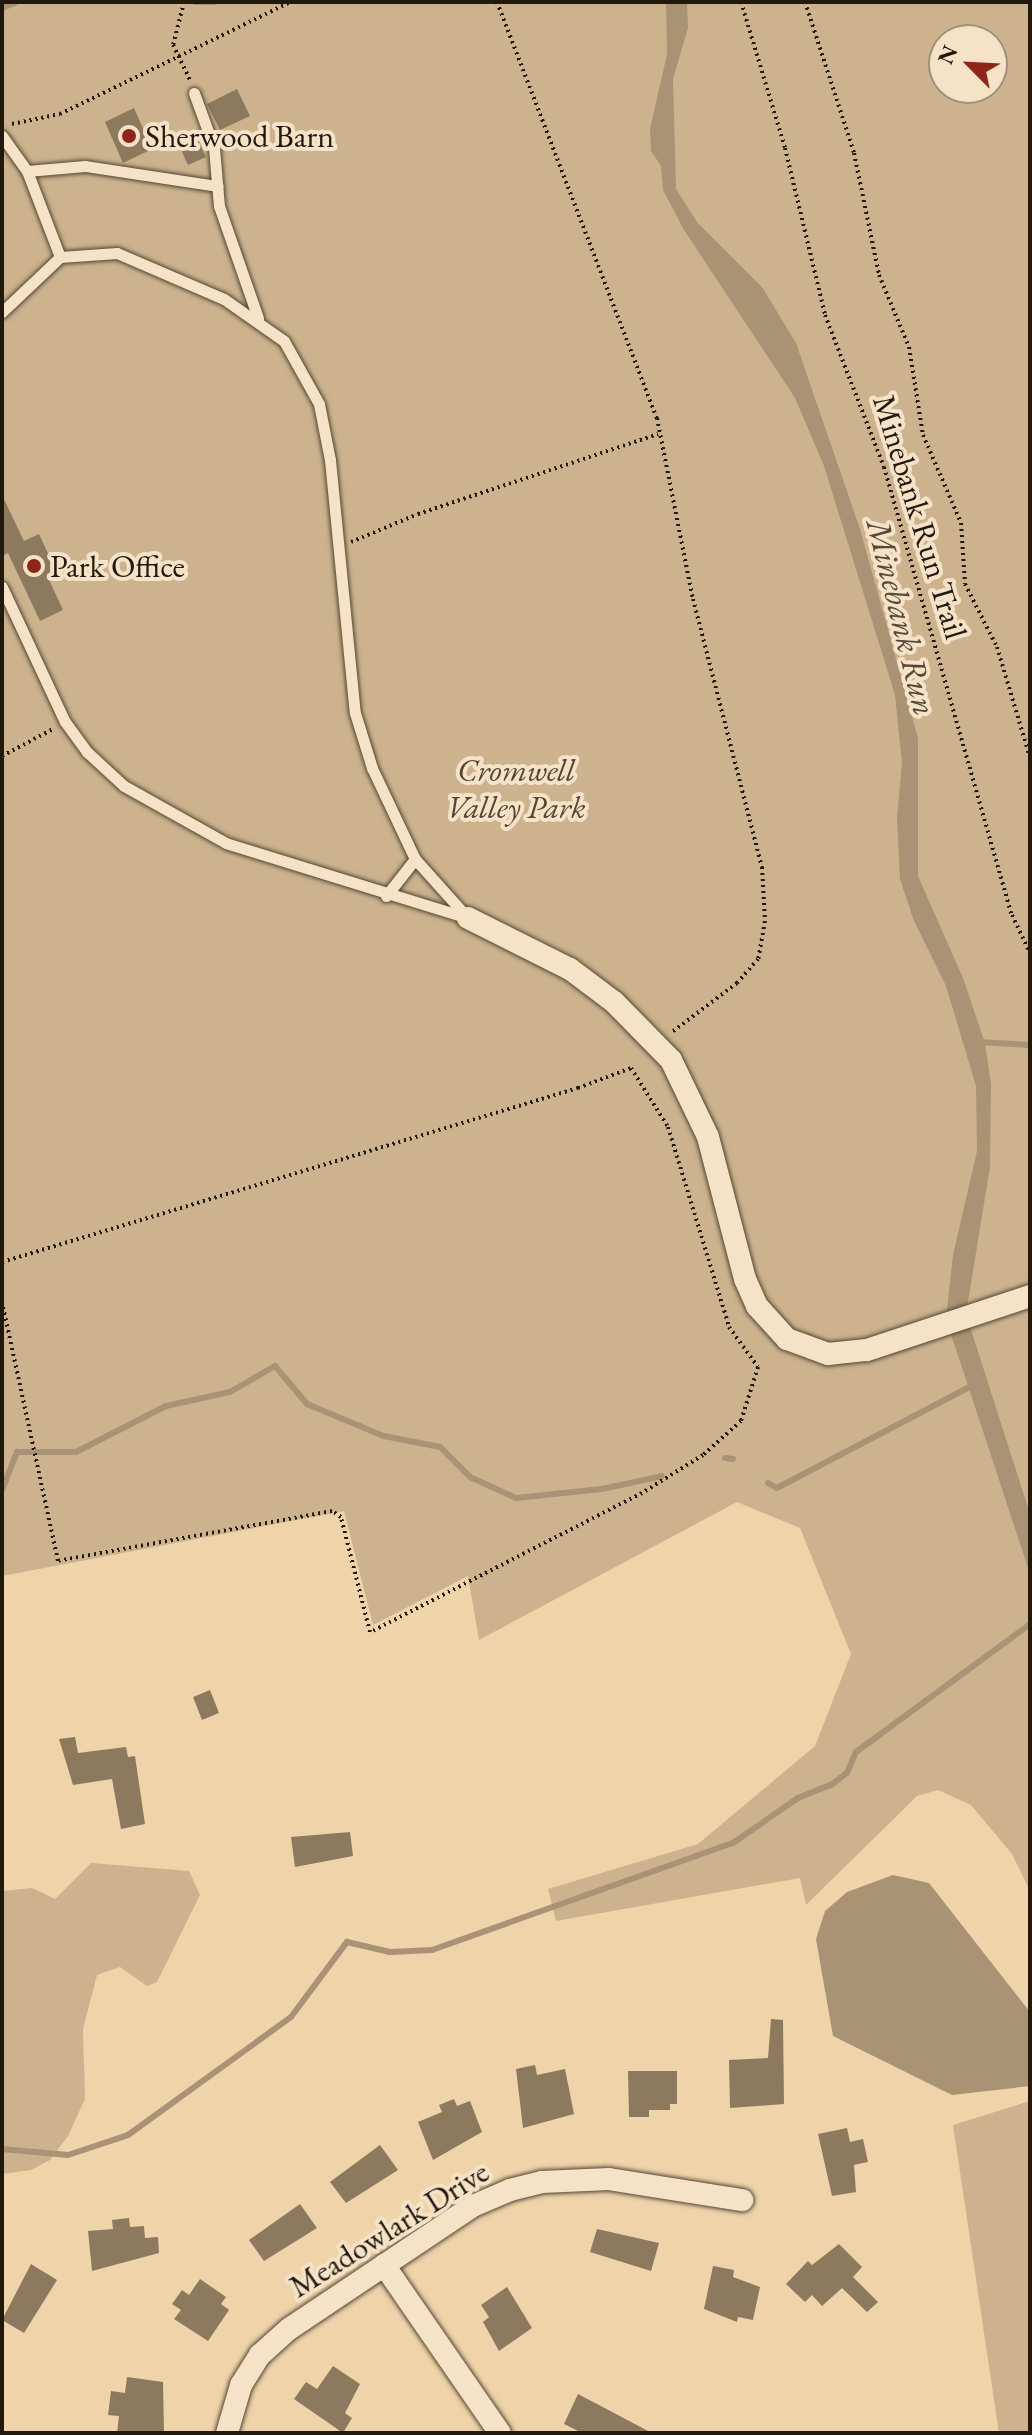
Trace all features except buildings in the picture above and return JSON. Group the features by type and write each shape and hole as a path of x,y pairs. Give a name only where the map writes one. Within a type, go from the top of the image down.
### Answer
{"street":[{"path":"468,918 570,969 656,1043 691,1095 708,1137 745,1279 771,1326 807,1349 843,1354 1030,1296"},
{"name":"Meadowlark Drive","path":"227,2433 241,2385 260,2355 289,2329 473,2206 542,2182 609,2179 742,2200"},
{"path":"384,2265 500,2433"}],"lane":[{"path":"194,93 214,148 219,206 258,319"},
{"path":"2,136 27,171 60,257"},
{"path":"27,171 85,166 217,186"},
{"path":"2,312 60,257 89,251 141,260 258,319 284,341 319,404 355,713 385,802 415,859 468,918"},
{"path":"2,587 65,722 87,752 124,786 171,817 226,843 386,896 468,918"},
{"path":"386,896 415,859"}],"path":[{"path":"184,2 173,45 194,93"},
{"path":"2,126 60,114 291,2"},
{"path":"497,2 657,418 693,599 762,867 765,921 758,959 737,983 656,1043"},
{"name":"Minebank Run Trail","path":"741,2 785,148 821,301 884,467 1012,915 1030,953"},
{"path":"805,2 854,153 879,275 909,347 923,435 961,523 965,584 997,647 1030,758"},
{"path":"338,548 418,514 658,434"},
{"path":"2,756 65,722"},
{"path":"2,1262 578,1088 631,1068 668,1127 729,1327 758,1367 741,1421 703,1455 642,1493 370,1632 341,1517 332,1511 58,1561 2,1303"}],"green space":[{"name":"Cromwell Valley Park","path":"2,2 1030,2 1030,1891 1012,1854 971,1805 938,1790 917,1796 806,1905 800,1878 556,1921 548,1889 698,1844 815,1746 851,1654 800,1528 737,1502 479,1640 468,1576 373,1625 344,1511 2,1576"},
{"path":"91,1863 189,1871 200,1895 157,1982 147,1986 120,1967 97,1975 83,2029 85,2099 68,2136 50,2160 31,2170 2,2174 2,1891 32,1888 55,1899"},
{"path":"1030,2101 1030,2433 999,2433 953,2125"}],"shaded area":[{"name":"Minebank Run","path":"666,2 687,2 688,28 673,79 676,189 697,222 762,287 796,343 860,529 918,738 918,876 963,978 985,1043 991,1084 990,1167 966,1314 1030,1514 1030,1574 946,1319 953,1255 977,1151 976,1086 946,986 914,921 900,879 897,818 902,763 895,695 824,466 795,398 684,230 663,190 661,166 651,151 650,129 667,54"},
{"path":"893,1875 929,1883 1030,2012 1030,2086 952,2095 833,2036 816,1939 825,1911 847,1892"}],"waterway":[{"path":"2,8 17,2"},
{"path":"195,2 215,2"},
{"path":"978,1042 1030,1045"},
{"path":"2,1490 17,1452 76,1452 166,1406 230,1392 275,1366 307,1404 384,1436 440,1447 470,1477 516,1498 602,1489 662,1476"},
{"path":"768,1483 777,1488 973,1385"},
{"path":"725,1458 733,1459"},
{"path":"2,2149 68,2155 128,2135 291,2017 347,1942 390,1952 432,1950 733,1843 798,1798 831,1785 847,1773 856,1752 1030,1624"}],"place":[{"name":"Sherwood Barn","path":"129,136"},
{"name":"Park Office","path":"34,566"}]}
